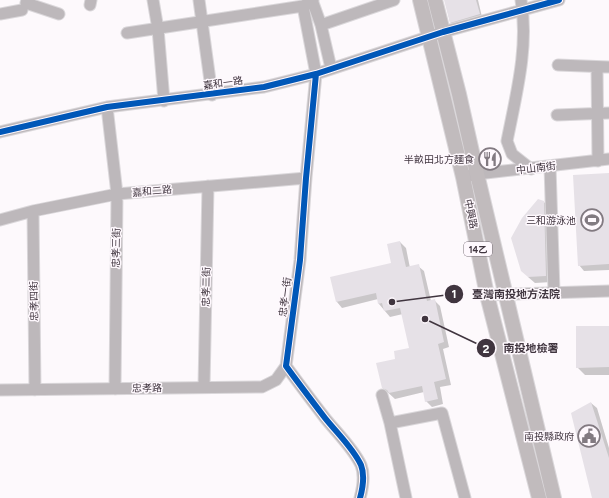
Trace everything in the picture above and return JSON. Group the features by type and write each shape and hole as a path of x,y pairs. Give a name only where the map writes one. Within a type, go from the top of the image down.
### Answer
{"main road":[{"name":"中興路","path":"420,0 430,36 463,177 487,295 539,498"},
{"name":"中興路","path":"435,0 459,94 554,498"}],"street":[{"path":"153,0 158,29 164,101"},
{"path":"199,0 212,95"},
{"path":"321,25 365,4 394,0"},
{"name":"嘉和一路","path":"0,132 107,108 264,87 316,74 522,5 559,0"},
{"path":"127,33 202,22 309,2 321,25 331,68"},
{"name":"忠孝一街","path":"286,366 300,260 316,74 309,2"},
{"path":"0,14 26,3 59,14"},
{"path":"522,5 522,60 507,141 512,154 531,169"},
{"path":"558,65 609,68"},
{"path":"597,67 597,114 603,160"},
{"name":"忠孝三街","path":"107,108 117,194 115,389"},
{"path":"557,115 609,113"},
{"name":"中山南街","path":"463,177 477,174 603,160"},
{"path":"550,166 554,292"},
{"name":"嘉和二路","path":"0,220 33,211 117,194 306,178"},
{"name":"忠孝二街","path":"204,387 208,186"},
{"name":"忠孝四街","path":"33,211 34,390"},
{"path":"487,295 609,291"},
{"path":"286,366 314,404 350,447 361,465 363,486 360,498"},
{"name":"忠孝路","path":"0,390 262,386 276,380 286,366"},
{"path":"382,395 390,423 406,498"},
{"path":"390,423 442,413 462,497"}],"building":[{"path":"444,0 476,0 480,14 450,23"},
{"name":"三和游泳池","path":"609,173 609,264 578,266 573,175"},
{"path":"538,199 544,201 546,276 528,277 521,271 511,238 522,218"},
{"path":"400,241 406,267 419,264 427,301 435,299 444,342 438,344 446,379 434,382 438,399 425,402 422,386 389,393 387,390 382,388 376,363 395,359 394,351 409,348 400,308 384,311 382,303 378,304 376,293 336,302 330,277 391,263 387,244"},
{"path":"576,326 609,326 609,367 576,368"},
{"name":"南投縣政府","path":"591,402 609,458 609,498 592,498 571,413"}],"cycle path":[{"path":"0,132 107,107 264,87 316,74 443,32 559,0"},
{"path":"316,74 300,260 286,366 358,459 361,465 363,477 360,498"}],"place":[{"name":"半畝田北方麵食","path":"490,159"},
{"name":"三和游泳池","path":"592,220"},
{"name":"臺灣南投地方法院","path":"392,302"},
{"name":"南投地檢署","path":"425,319"},
{"name":"南投縣政府","path":"589,436"}]}
